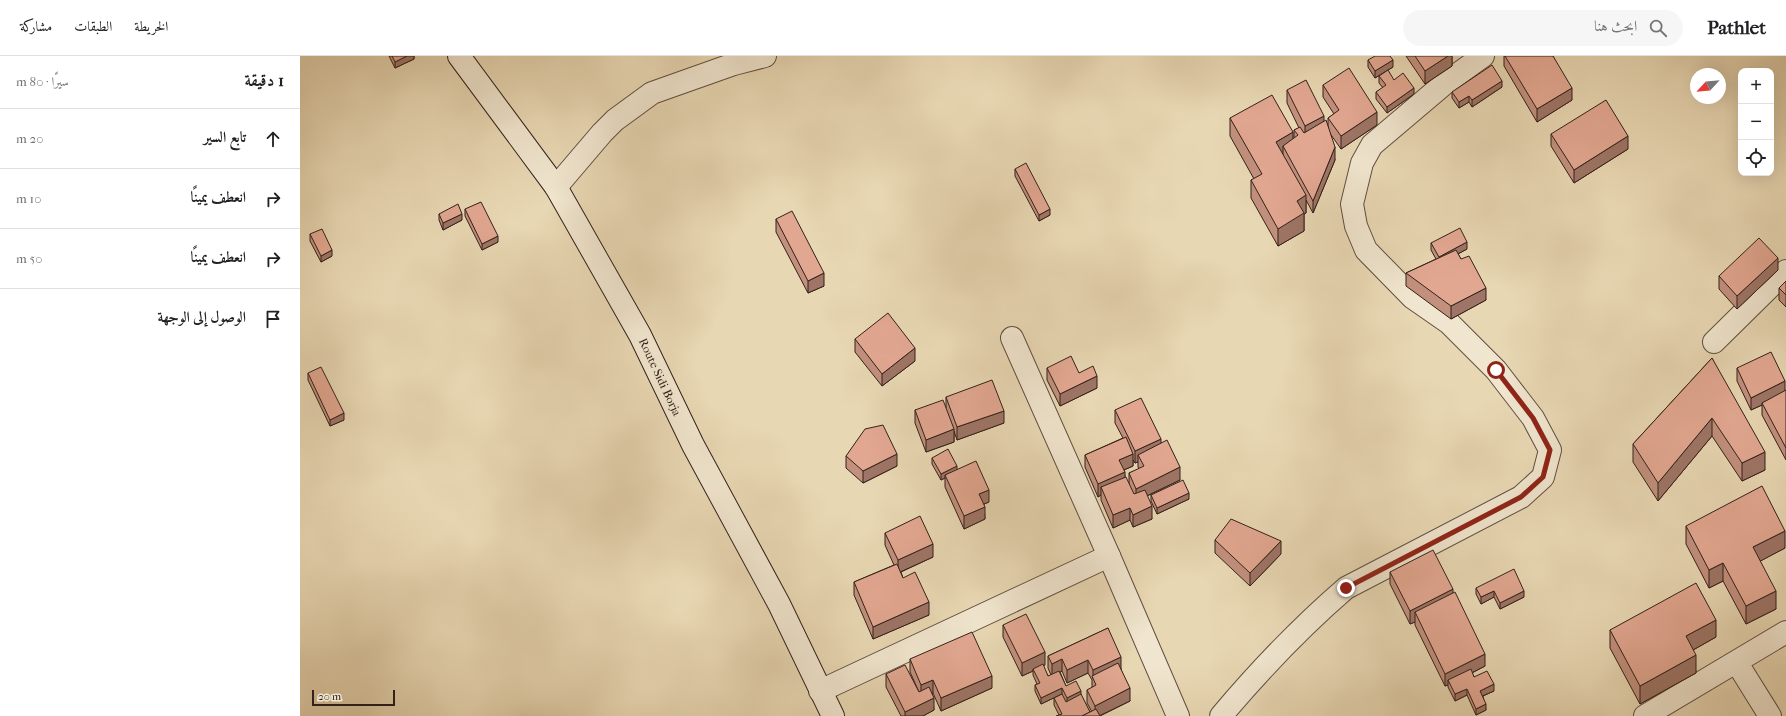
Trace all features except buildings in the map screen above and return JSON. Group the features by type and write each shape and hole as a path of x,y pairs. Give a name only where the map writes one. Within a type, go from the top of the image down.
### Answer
{"street":[{"name":"Route Sidi Borja","path":"460,56 556,187 640,335 693,446 779,604 833,716"},
{"path":"556,187 615,120 652,93 734,64 766,56"},
{"path":"1221,716 1243,690 1327,604 1346,588 1521,497 1543,477 1550,450 1533,418 1496,370 1449,323 1413,298 1373,259 1366,250 1356,226 1352,204 1362,163 1372,145 1444,84 1482,56"},
{"path":"1714,342 1786,272"},
{"path":"1012,338 1178,716"},
{"path":"820,691 1109,556"},
{"path":"1645,716 1737,663 1786,632"},
{"path":"1737,663 1770,716"}],"route":[{"path":"1346,588 1385,566 1521,497 1543,477 1550,450 1533,418 1496,370"}]}
